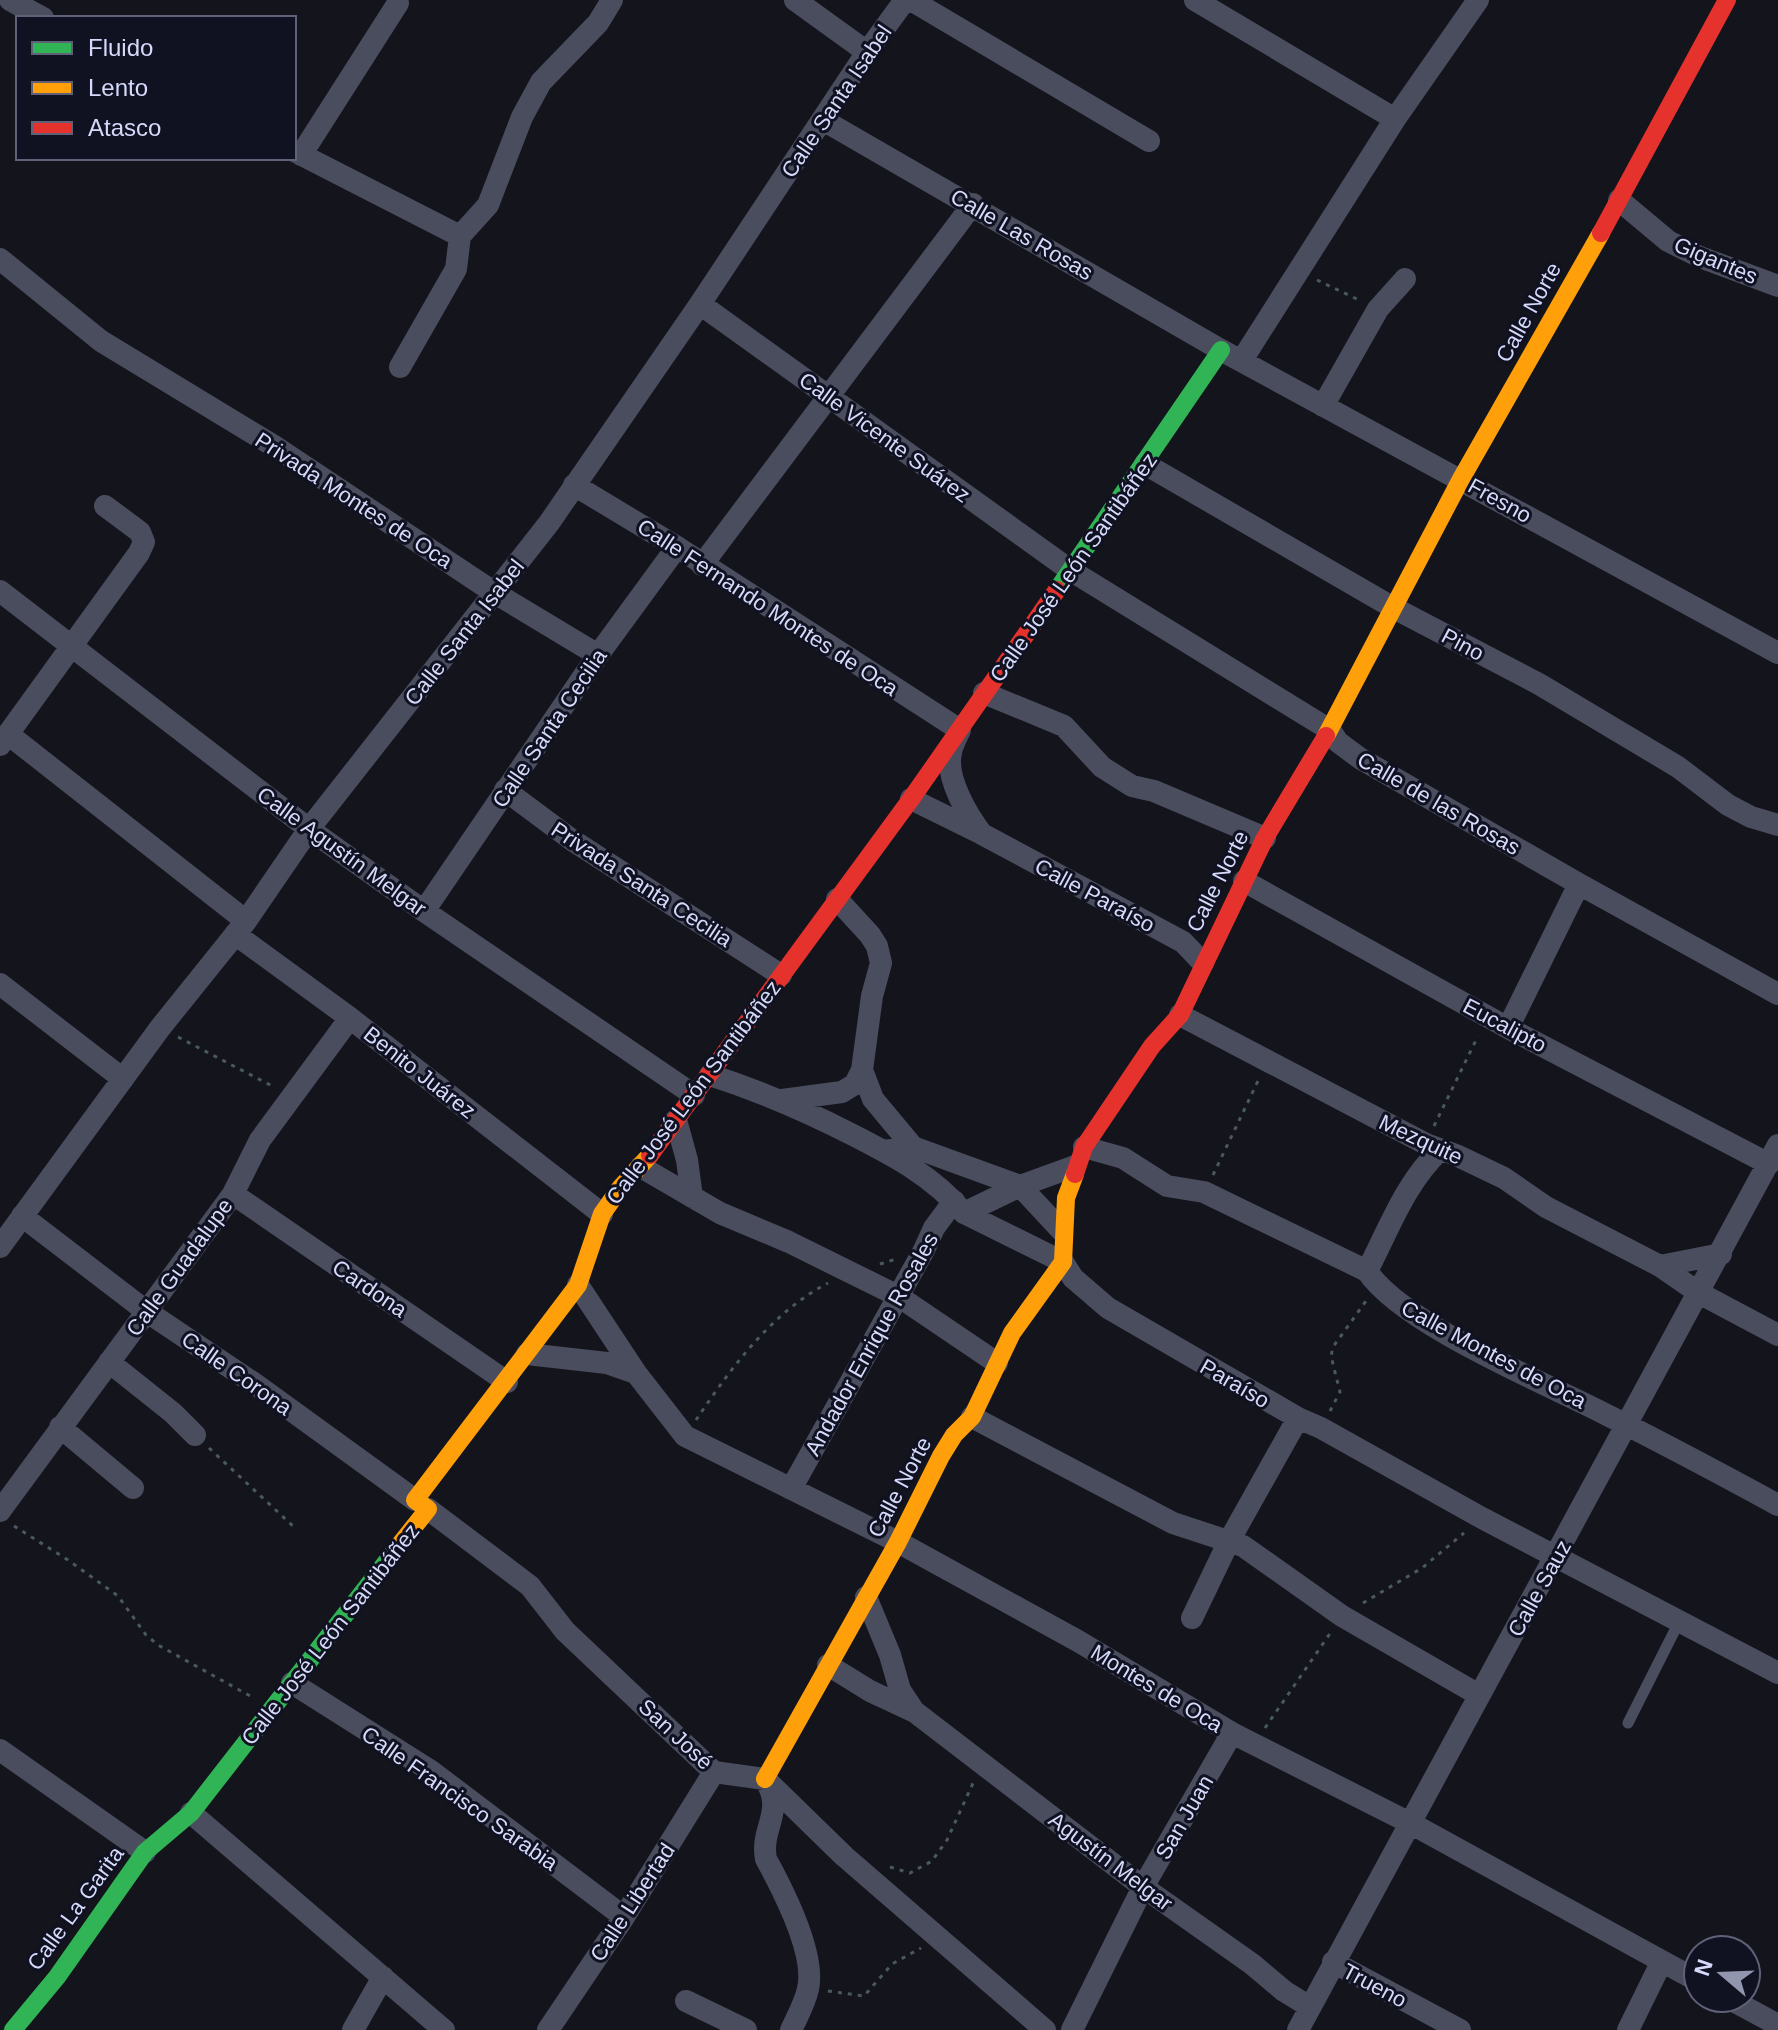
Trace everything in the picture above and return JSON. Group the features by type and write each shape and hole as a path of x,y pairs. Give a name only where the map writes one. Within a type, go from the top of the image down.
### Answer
{"street":[{"path":"10,0 39,16"},
{"path":"400,367 456,269 460,236 488,205 522,117 541,82 598,23 612,0"},
{"path":"795,0 867,52"},
{"path":"908,0 1149,141"},
{"name":"Calle Santa Isabel","path":"0,1247 160,1028 240,928 309,829 495,593 574,485 700,304 867,52 908,0"},
{"path":"1195,0 1395,119"},
{"path":"1242,360 1395,119 1478,0"},
{"name":"Calle Norte","path":"765,1779 898,1542 941,1456 954,1435 972,1417 1012,1333 1063,1262 1062,1231 1066,1198 1080,1156 1125,1084 1152,1046 1180,1015 1265,838 1330,730 1461,479 1619,200 1727,0"},
{"path":"398,3 298,153 460,236"},
{"name":"Calle Las Rosas","path":"823,120 1221,350"},
{"name":"Gigantes","path":"1619,200 1668,241 1700,257 1778,286"},
{"path":"702,565 973,204"},
{"name":"Privada Montes de Oca","path":"0,259 101,341 274,446 495,593"},
{"path":"1323,406 1378,309 1405,279"},
{"name":"Calle Vicente Suárez","path":"700,304 1070,570"},
{"name":"Fresno","path":"1221,350 1778,653"},
{"name":"Calle José León Santibáñez","path":"145,1852 191,1813 292,1683 578,1285 602,1214 710,1075 911,799 1221,350"},
{"name":"Pino","path":"1145,464 1392,607 1539,684 1678,767 1728,805 1751,817 1778,825"},
{"name":"Calle Fernando Montes de Oca","path":"574,485 677,547 960,730"},
{"path":"4,739 144,542 140,532 105,506"},
{"name":"Calle Santa Cecilia","path":"424,911 598,655 677,547"},
{"name":"Calle de las Rosas","path":"1070,570 1330,730 1338,742 1361,759 1778,994"},
{"name":"Calle Agustín Melgar","path":"0,591 309,829 694,1095"},
{"path":"495,593 598,655"},
{"path":"984,693 1064,726 1102,767 1132,786 1154,791 1265,838"},
{"name":"Calle Paraíso","path":"960,730 950,755 950,768 965,812 982,834"},
{"name":"Benito Juárez","path":"4,739 350,1018 602,1214"},
{"name":"Privada Santa Cecilia","path":"505,790 572,840 781,975"},
{"name":"Calle Paraíso","path":"911,799 1183,942 1203,963"},
{"name":"Eucalipto","path":"1244,881 1508,1028 1773,1154"},
{"path":"1508,1028 1579,884"},
{"path":"781,1100 842,1092 855,1084 862,1070 872,996 881,963 877,946 870,935 837,899"},
{"path":"0,984 123,1079"},
{"name":"Mezquite","path":"1180,1015 1433,1147 1504,1178 1546,1207 1660,1266 1699,1293 1778,1335"},
{"name":"Calle Guadalupe","path":"6,1518 60,1427 233,1194 260,1140 350,1018"},
{"path":"862,1070 873,1099 913,1147"},
{"name":"Paraíso","path":"710,1075 781,1100 911,1165 959,1207 1063,1262 1073,1278 1108,1308 1298,1418 1778,1673"},
{"path":"676,1120 687,1160 692,1197"},
{"path":"884,1151 913,1147 1020,1186 1062,1231"},
{"path":"1372,1278 1410,1184 1433,1147"},
{"name":"Calle Sauz","path":"1298,2030 1773,1154"},
{"path":"959,1207 1020,1186 1080,1156"},
{"name":"Calle Montes de Oca","path":"1080,1156 1123,1158 1167,1186 1204,1192 1372,1278 1425,1320 1468,1345 1778,1505"},
{"path":"641,1167 720,1213 789,1242 898,1296 997,1363"},
{"name":"Cardona","path":"233,1194 507,1382"},
{"name":"Andador Enrique Rosales","path":"791,1489 934,1228 959,1207"},
{"name":"Calle Corona","path":"22,1216 146,1311 255,1384 421,1504"},
{"path":"1660,1266 1721,1254"},
{"name":"Montes de Oca","path":"578,1285 636,1373 685,1436 898,1542 1078,1641 1232,1733 1412,1824 1682,1972"},
{"path":"527,1354 607,1363 636,1373"},
{"path":"109,1362 173,1413 195,1435"},
{"path":"972,1417 1173,1523 1229,1541 1265,1559 1342,1616 1479,1695"},
{"path":"1192,1618 1229,1541 1298,1418"},
{"path":"60,1427 133,1488"},
{"name":"San José","path":"421,1504 530,1586 565,1631 714,1772 765,1779"},
{"name":"Agustín Melgar","path":"866,1597 890,1655 900,1690 915,1712"},
{"name":"Agustín Melgar","path":"828,1665 870,1691 915,1712 1143,1887 1310,2007"},
{"name":"Calle Francisco Sarabia","path":"292,1683 431,1771 624,1917"},
{"name":"San Juan","path":"1072,2030 1143,1887 1232,1733"},
{"path":"0,1750 145,1852"},
{"name":"Calle Libertad","path":"548,2030 624,1917 714,1772"},
{"path":"765,1779 844,1856 1045,2030"},
{"path":"765,1779 774,1795 775,1809 764,1846 766,1859 801,1937 808,1963 809,1988 791,2030"},
{"path":"191,1813 444,2030"},
{"name":"Calle La Garita","path":"13,2030 57,1977 145,1852"},
{"path":"1628,2030 1662,1961"},
{"name":"Trueno","path":"1333,1962 1460,2030"},
{"path":"353,2030 383,1977"},
{"path":"686,2001 746,2030"},
{"path":"1758,2014 1778,2025"}],"lane":[{"path":"1628,1723 1679,1622"}],"path":[{"path":"1299,272 1378,309"},
{"path":"1433,1147 1487,1016"},
{"path":"160,1028 292,1096"},
{"path":"1204,1192 1268,1062"},
{"path":"685,1436 728,1373 772,1323 824,1286 850,1274 924,1250"},
{"path":"1321,1428 1340,1392 1331,1356 1333,1347 1372,1278"},
{"path":"195,1435 294,1527"},
{"path":"6,1518 118,1596 146,1635 158,1645 272,1708"},
{"path":"884,1866 910,1873 932,1861 947,1840 982,1763"},
{"path":"809,1988 864,1996 892,1964 940,1938"}],"traffic: fast":[{"path":"1057,590 1221,350"},
{"path":"13,2030 57,1977 145,1852 191,1813 401,1543"}],"traffic: slow":[{"path":"1326,736 1461,479 1601,233"},
{"path":"401,1543 428,1509 415,1500 578,1285 602,1214 650,1155"},
{"path":"765,1779 898,1542 941,1456 954,1435 972,1417 1012,1333 1063,1262 1066,1198 1075,1174"}],"traffic: jam":[{"path":"1601,233 1727,0"},
{"path":"650,1155 911,799 1057,590"},
{"path":"1075,1174 1084,1147 1152,1046 1180,1015 1265,838 1326,736"}]}
